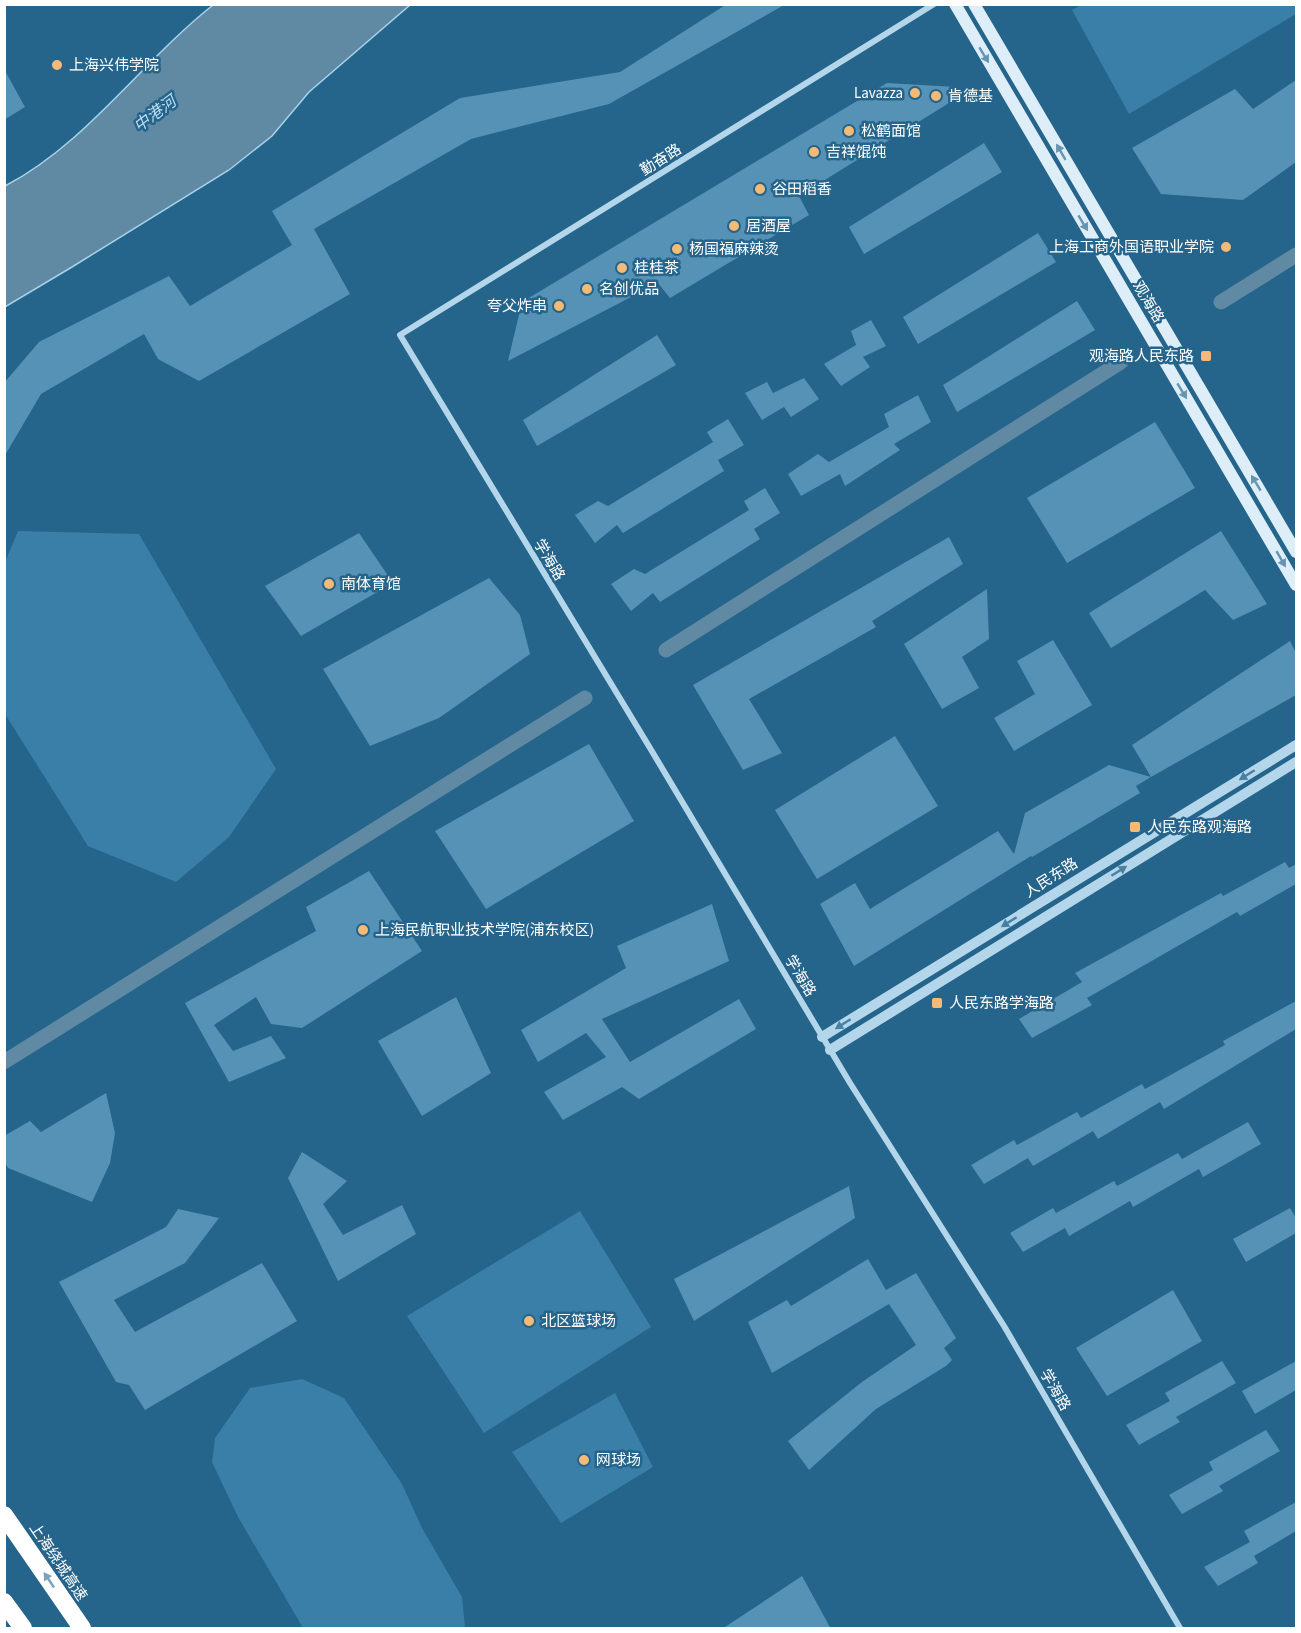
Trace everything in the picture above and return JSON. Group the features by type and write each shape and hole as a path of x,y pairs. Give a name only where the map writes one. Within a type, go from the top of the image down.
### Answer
{"highway":[{"name":"上海绕城高速","path":"4,1515 82,1629"},
{"path":"4,1602 22,1629"}],"main road":[{"name":"观海路","path":"955,4 1296,585"},
{"name":"观海路","path":"974,4 1296,552"}],"street":[{"name":"勤奋路","path":"400,335 934,4"},
{"name":"学海路","path":"400,335 822,1037 1004,1326 1180,1629"},
{"name":"人民东路","path":"822,1037 1296,745"},
{"name":"人民东路","path":"830,1050 1296,762"}],"shaded area":[{"path":"1296,4 1296,14 1129,114 1072,10 1081,5"},
{"path":"18,531 139,534 276,769 229,837 176,882 88,846 5,714 5,562"},
{"name":"北区篮球场","path":"580,1211 651,1327 484,1433 407,1316"},
{"path":"302,1379 344,1398 402,1484 422,1528 462,1597 465,1628 303,1628 238,1517 212,1462 215,1438 250,1388"},
{"name":"网球场","path":"615,1393 653,1467 561,1523 512,1452"}],"water":[{"name":"中港河","path":"213,5 410,5 309,92 272,136 229,170 5,307 5,186 62,148 187,27"}],"building":[{"path":"727,4 786,4 609,104 471,139 314,229 350,294 199,381 158,359 144,334 41,394 4,457 4,383 39,342 169,276 190,306 292,245 272,211 460,98 620,72"},
{"path":"4,69 25,107 4,120"},
{"path":"1296,80 1296,162 1243,200 1161,194 1132,148 1235,89 1253,109"},
{"path":"887,83 956,87 962,95 799,196 809,215 670,298 658,283 508,361 522,302"},
{"path":"984,143 1002,172 864,254 849,227"},
{"path":"1038,233 1056,262 918,344 903,317"},
{"path":"1077,301 1095,330 957,412 943,385"},
{"path":"871,320 886,346 863,357 870,367 841,386 824,364 856,345 851,331"},
{"path":"657,335 676,365 537,446 523,420"},
{"path":"804,378 819,399 791,417 784,407 762,420 745,393 767,382 773,393"},
{"path":"918,395 931,422 894,444 900,450 845,486 840,474 801,496 788,474 818,454 829,462 889,427 884,414"},
{"path":"728,419 744,445 718,460 724,471 623,533 617,525 595,543 575,515 598,501 608,506 713,442 707,432"},
{"path":"1155,422 1195,488 1067,563 1027,498"},
{"path":"765,488 780,513 754,529 760,539 660,602 653,593 631,611 611,584 634,569 645,574 749,510 744,501"},
{"path":"1221,531 1267,604 1233,620 1205,590 1111,648 1089,613"},
{"name":"南体育馆","path":"359,533 393,583 301,636 265,586"},
{"path":"949,537 963,564 872,621 876,627 749,699 782,753 743,770 693,685"},
{"path":"489,578 520,615 530,654 439,718 370,746 323,669"},
{"path":"987,589 989,639 962,657 979,688 942,709 904,644"},
{"path":"1053,640 1092,705 1014,751 994,718 1035,694 1017,661"},
{"path":"1290,641 1296,653 1296,695 1151,777 1132,745"},
{"path":"895,736 938,806 817,879 775,810"},
{"path":"589,744 634,821 486,909 435,831"},
{"path":"1109,765 1151,777 1136,786 1140,793 1031,856 854,966 820,904 855,883 870,909 998,831 1014,854 1025,813"},
{"path":"1285,862 1289,868 1296,864 1296,884 1240,916 1237,912 1087,998 1092,1005 1032,1038 1019,1019 1082,982 1075,973 1221,893 1223,896"},
{"path":"369,871 422,951 302,1028 271,1024 256,997 214,1025 233,1051 271,1036 286,1058 229,1082 185,1003 316,931 306,907"},
{"path":"712,904 729,961 602,1019 630,1062 739,999 756,1029 639,1099 622,1087 563,1120 544,1092 606,1057 586,1033 538,1062 521,1030 626,968 617,946"},
{"path":"456,997 491,1073 422,1116 378,1041"},
{"path":"1296,1001 1296,1029 1164,1109 1160,1102 1098,1139 1093,1131 1033,1166 1028,1158 984,1184 971,1165 1014,1140 1017,1145 1077,1112 1081,1118 1142,1084 1145,1089 1225,1045 1223,1041"},
{"path":"106,1093 115,1133 110,1163 92,1202 8,1168 4,1161 4,1136 30,1121 41,1132"},
{"path":"1248,1122 1261,1144 1203,1177 1199,1169 1133,1207 1130,1201 1069,1236 1065,1228 1023,1252 1010,1233 1053,1208 1056,1213 1114,1181 1117,1186 1178,1153 1182,1159"},
{"path":"302,1152 347,1181 323,1204 343,1235 402,1205 416,1234 338,1281 288,1178"},
{"path":"849,1186 855,1218 694,1321 674,1279"},
{"path":"1290,1208 1296,1218 1296,1233 1246,1262 1233,1239"},
{"path":"178,1209 219,1218 185,1263 114,1300 135,1332 262,1263 297,1321 145,1410 129,1385 116,1382 59,1282 166,1227"},
{"path":"868,1259 886,1290 916,1273 956,1338 944,1348 952,1360 876,1409 809,1470 788,1441 862,1382 916,1345 889,1304 772,1373 748,1322 787,1300 791,1306"},
{"path":"1173,1290 1202,1341 1107,1396 1076,1348"},
{"path":"1222,1361 1236,1383 1176,1417 1180,1422 1139,1445 1126,1425 1170,1401 1165,1393"},
{"path":"1296,1361 1296,1390 1255,1414 1242,1391"},
{"path":"1266,1430 1280,1451 1219,1486 1223,1491 1182,1514 1169,1495 1213,1470 1209,1462"},
{"path":"1296,1502 1296,1531 1254,1556 1258,1563 1218,1586 1204,1567 1250,1542 1244,1531"},
{"path":"802,1576 831,1629 722,1629"}],"waterway":[{"path":"1221,302 1296,255"},
{"path":"666,650 1121,362"},
{"path":"4,1062 585,698"}],"place":[{"name":"上海兴伟学院","path":"57,65"},
{"name":"Lavazza","path":"915,93"},
{"name":"肯德基","path":"936,96"},
{"name":"松鹤面馆","path":"849,131"},
{"name":"吉祥馄饨","path":"814,152"},
{"name":"谷田稻香","path":"760,189"},
{"name":"居酒屋","path":"734,226"},
{"name":"上海工商外国语职业学院","path":"1226,247"},
{"name":"杨国福麻辣烫","path":"677,249"},
{"name":"桂桂茶","path":"622,268"},
{"name":"名创优品","path":"587,289"},
{"name":"夸父炸串","path":"559,306"},
{"name":"观海路人民东路","path":"1206,356"},
{"name":"南体育馆","path":"329,584"},
{"name":"人民东路观海路","path":"1135,827"},
{"name":"上海民航职业技术学院(浦东校区)","path":"363,930"},
{"name":"人民东路学海路","path":"937,1003"},
{"name":"北区篮球场","path":"529,1321"},
{"name":"网球场","path":"584,1460"}]}
